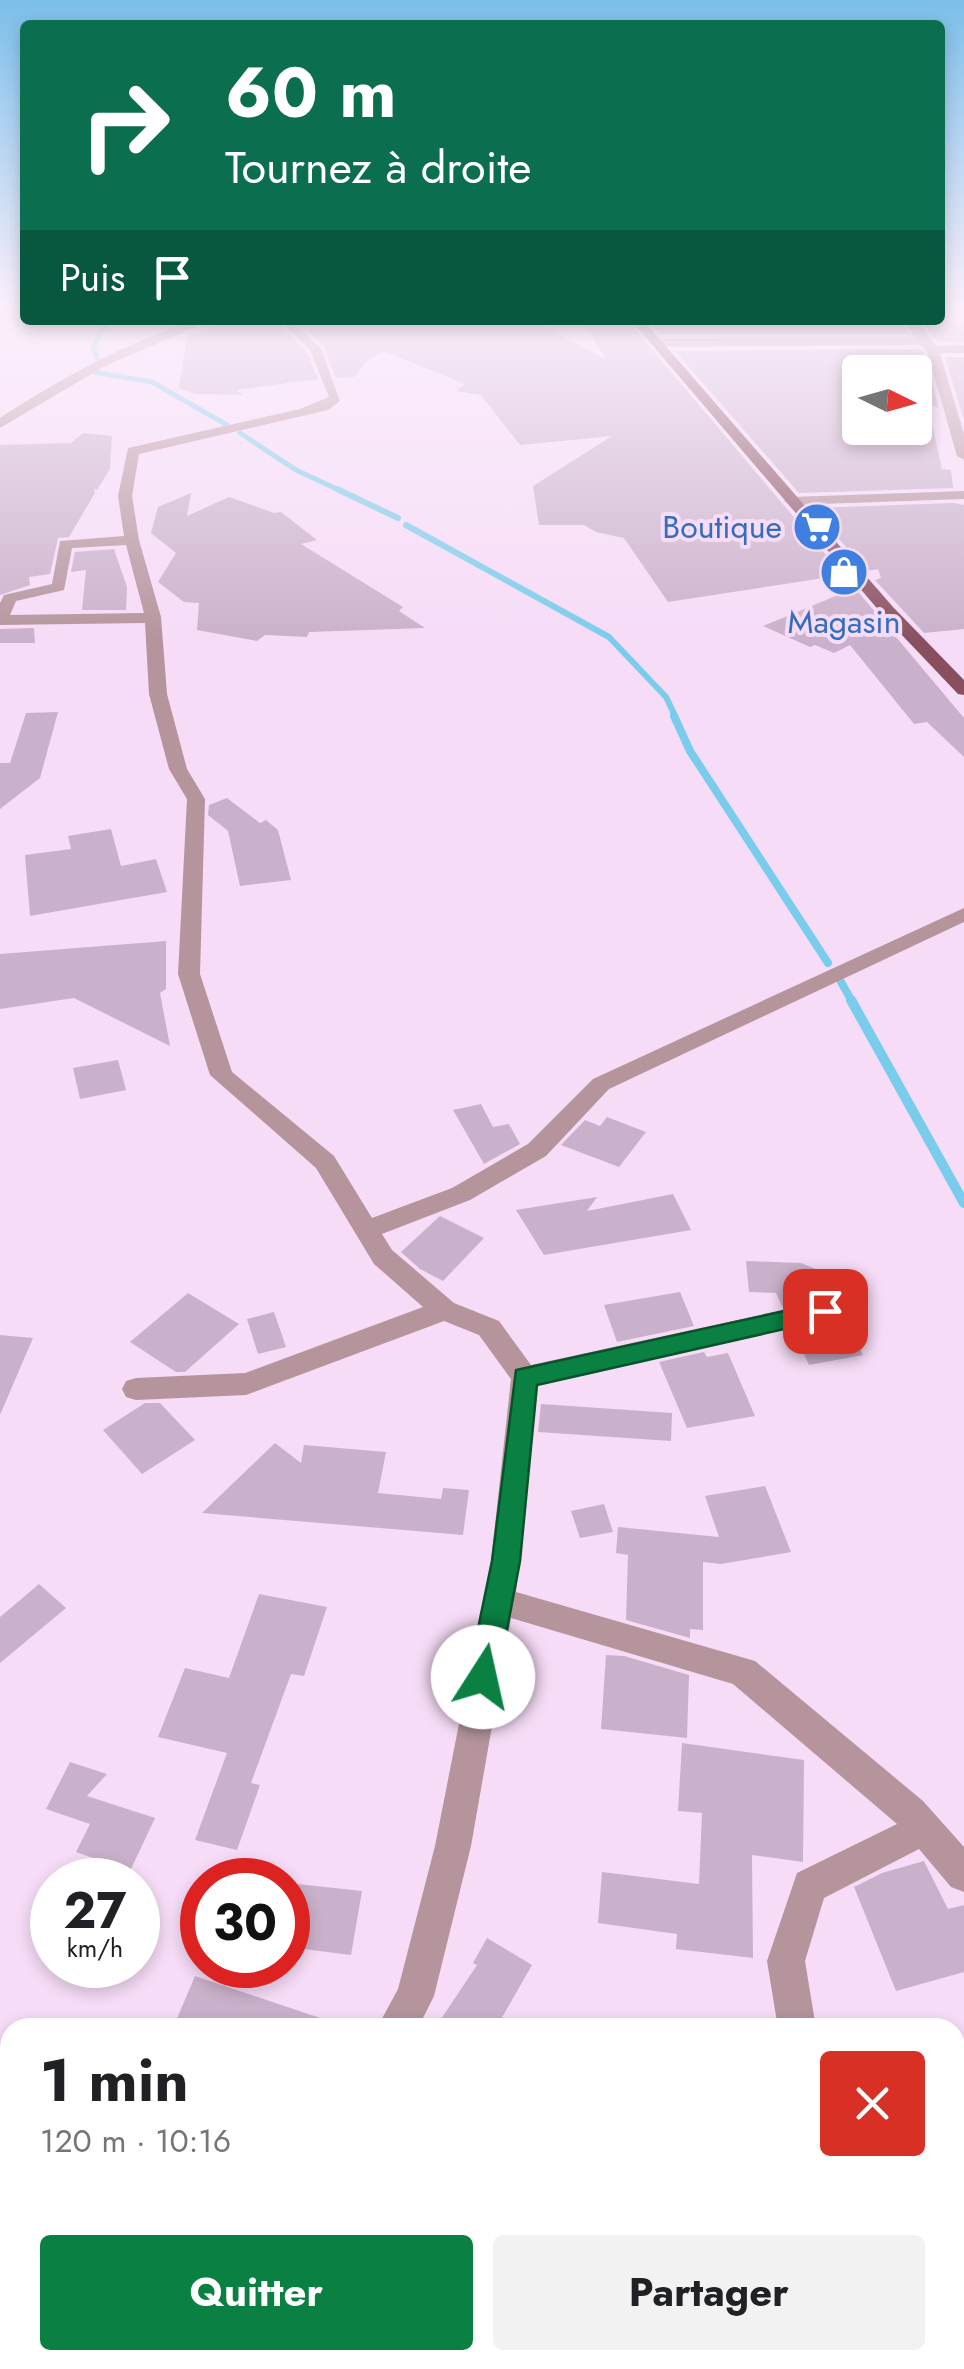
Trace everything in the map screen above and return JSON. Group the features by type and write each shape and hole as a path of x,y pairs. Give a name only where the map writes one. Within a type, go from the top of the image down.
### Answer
{"main road":[{"path":"722,421 937,665 964,690"}],"street":[{"path":"268,421 133,451 125,496 132,540 154,617 158,694 178,769 196,799 189,974 222,1075 325,1162 383,1258 444,1310 489,1328 525,1377 506,1561 453,1846 415,1996 402,2018"},
{"path":"953,421 964,456"},
{"path":"792,502 964,496"},
{"path":"132,540 65,544 59,586 10,598 0,620 115,621 154,617"},
{"path":"366,1230 460,1194 538,1150 602,1084 964,914"},
{"path":"136,1389 246,1384 444,1310"},
{"path":"525,1377 825,1311"},
{"path":"496,1600 743,1672 926,1828 964,1874"},
{"path":"795,2018 786,1962 810,1886 926,1828"}],"building":[{"path":"501,421 712,421 843,575 668,602 624,538 584,525 539,525 533,486 612,436 520,445"},
{"path":"736,421 842,421 842,445 932,445 933,428 942,469 951,470 953,488 799,493"},
{"path":"83,433 112,436 110,469 97,490 94,488 95,493 69,537 58,538 50,574 29,577 30,585 0,595 0,445 71,443"},
{"path":"191,493 187,516 229,497 281,512 317,540 301,544 403,607 399,611 425,628 309,632 307,637 265,635 257,641 197,630 199,603 184,602 158,582 176,553 151,533 158,507"},
{"path":"964,505 964,629 924,633 875,580 881,578 878,569 867,571 812,508"},
{"path":"114,549 127,587 126,610 82,610 86,570 71,572 75,552"},
{"path":"855,588 964,718 964,757 927,722 914,724 850,645 834,653 763,626"},
{"path":"34,628 35,643 0,643 0,629"},
{"path":"58,712 40,778 0,809 0,763 10,763 26,713"},
{"path":"227,798 260,823 266,820 278,830 291,880 240,886 228,831 208,815 209,805"},
{"path":"111,829 121,866 156,859 167,892 30,916 25,855 71,849 68,836"},
{"path":"166,941 166,989 160,993 170,1046 74,998 0,1009 0,954"},
{"path":"118,1060 126,1090 80,1099 73,1068"},
{"path":"481,1104 493,1127 509,1124 520,1144 484,1164 453,1110"},
{"path":"607,1117 646,1132 619,1167 561,1145 585,1120 600,1126"},
{"path":"673,1194 691,1230 544,1255 516,1210 597,1197 587,1211"},
{"path":"440,1216 484,1238 443,1281 420,1269 401,1252"},
{"path":"746,1261 801,1263 867,1290 846,1322 863,1355 809,1365 794,1332 836,1322 842,1313 838,1302 824,1297 782,1306 776,1293 749,1292"},
{"path":"680,1292 694,1326 617,1342 604,1305"},
{"path":"188,1293 239,1324 185,1372 176,1372 130,1342"},
{"path":"274,1312 286,1347 258,1354 247,1319"},
{"path":"0,1335 33,1338 0,1415"},
{"path":"704,1352 707,1357 728,1353 755,1416 687,1428 659,1362"},
{"path":"145,1403 160,1403 195,1440 142,1474 103,1430"},
{"path":"541,1404 672,1413 671,1441 538,1432"},
{"path":"275,1443 301,1463 304,1445 386,1452 378,1493 441,1499 443,1488 469,1490 463,1535 202,1513"},
{"path":"765,1486 791,1552 721,1564 703,1562 703,1630 690,1629 690,1638 626,1620 628,1555 616,1553 618,1527 719,1537 705,1496"},
{"path":"604,1504 613,1532 580,1538 571,1511"},
{"path":"39,1584 66,1608 0,1663 0,1617"},
{"path":"259,1594 327,1607 304,1676 291,1674 251,1783 260,1785 237,1850 195,1840 227,1753 158,1737 185,1668 229,1678"},
{"path":"606,1655 624,1656 689,1675 687,1738 601,1729"},
{"path":"682,1743 804,1760 803,1862 752,1855 753,1958 676,1949 677,1934 598,1923 602,1872 699,1884 702,1813 678,1811"},
{"path":"70,1762 107,1774 87,1796 155,1818 136,1858 93,1858 76,1852 90,1824 46,1809"},
{"path":"924,1861 948,1909 964,1905 964,1972 896,1991 854,1887 882,1873"},
{"path":"310,1885 362,1891 351,1955 310,1950"},
{"path":"487,1938 532,1965 502,2018 442,2018 477,1965 473,1963"},
{"path":"190,1988 231,1988 320,2018 177,2018"}],"waterway":[{"path":"219,421 227,425"},
{"path":"240,433 296,470 343,492"},
{"path":"337,489 398,518"},
{"path":"406,525 609,637 666,697 676,718"},
{"path":"674,716 690,751 828,963"},
{"path":"841,982 853,1003"},
{"path":"851,1000 964,1203"}],"place":[{"name":"Boutique","path":"817,527"},
{"name":"Magasin","path":"844,572"}],"route":[{"path":"483,1677 506,1561 525,1377 825,1311"}]}
